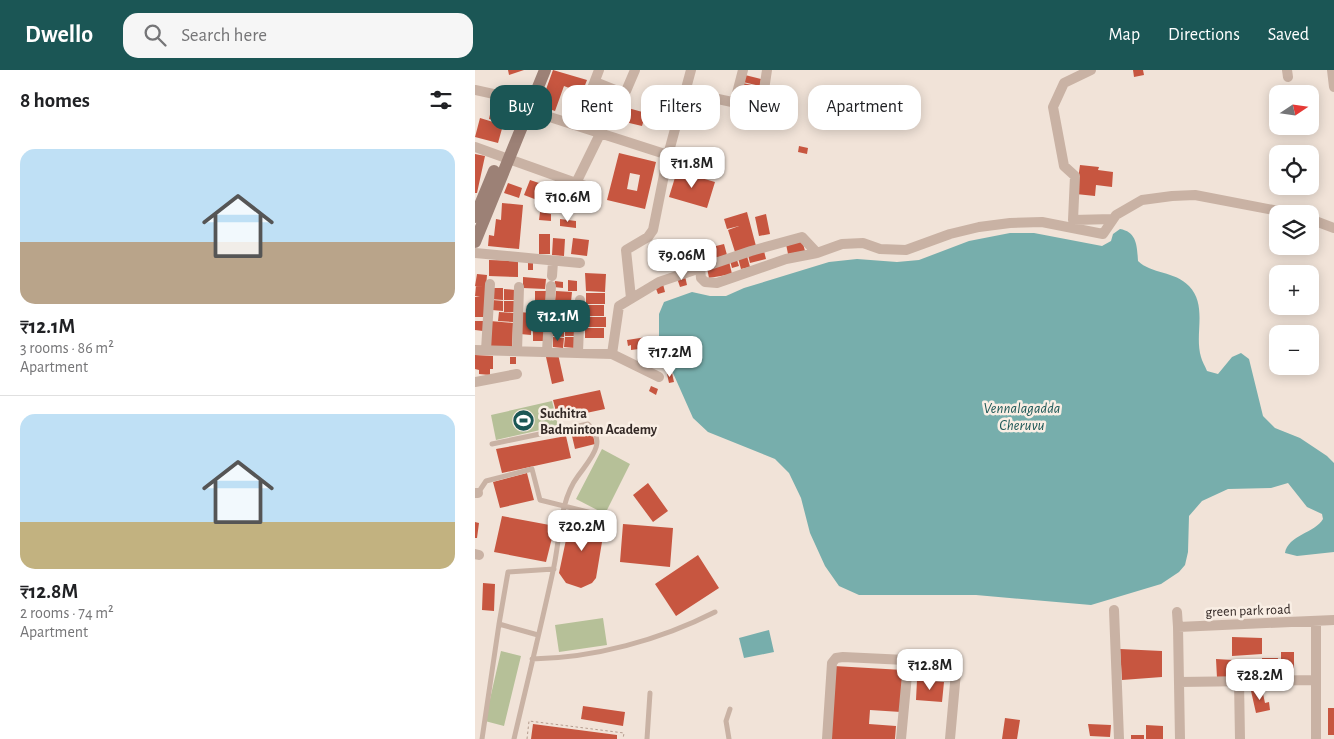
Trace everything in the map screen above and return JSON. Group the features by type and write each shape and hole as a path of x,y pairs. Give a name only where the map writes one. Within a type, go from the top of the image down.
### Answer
{"main road":[{"path":"532,85 537,70"},
{"path":"537,85 545,70"},
{"path":"475,242 516,130"},
{"path":"475,217 478,202 505,157"}],"street":[{"path":"594,85 599,70"},
{"path":"595,82 620,92 626,91 635,70"},
{"path":"687,85 691,70"},
{"path":"720,99 732,102 736,97 743,70"},
{"path":"765,85 767,70"},
{"path":"1091,70 1064,83 1053,107 1065,166 1075,176 1073,220 1113,219"},
{"path":"1331,70 1334,87"},
{"path":"475,90 490,94"},
{"path":"590,130 668,155"},
{"path":"631,298 626,250 648,237 653,230 675,130"},
{"path":"576,183 600,134"},
{"path":"475,148 592,188"},
{"path":"700,268 701,278 705,282 717,283 786,259 817,253 842,244 863,244 881,249 907,250 950,234 979,227 1010,223 1041,222 1103,234 1116,215 1142,200 1180,196 1195,195 1269,209"},
{"path":"1319,222 1334,228"},
{"path":"612,354 619,306 659,282 802,237 817,253"},
{"path":"475,253 553,262 580,263"},
{"path":"547,351 553,262"},
{"path":"486,350 489,284"},
{"path":"517,351 519,287"},
{"path":"578,352 580,300"},
{"path":"475,350 612,354 659,377"},
{"path":"475,382 517,374"},
{"path":"1114,610 1119,739"},
{"path":"1177,612 1180,739"},
{"name":"green park road","path":"1178,627 1334,620"},
{"path":"1315,739 1316,621"},
{"path":"827,739 833,663 837,658 843,657 906,660 908,664 901,739"},
{"path":"950,739 956,672"},
{"path":"1179,682 1315,680"},
{"path":"1239,682 1240,739"}],"lane":[{"path":"492,444 588,424 595,430 598,439 597,450 569,488 554,569 514,739"},
{"path":"476,493 485,481 532,470 540,500 612,518"},
{"path":"482,739 508,572 554,569"},
{"path":"532,659 558,658 594,652 676,630 715,612"},
{"path":"499,624 538,635"},
{"path":"647,739 650,692"},
{"path":"729,739 726,721 730,710"}],"path":[{"path":"527,739 529,721 623,733 623,739"}],"green space":[{"name":"Suchitra Badminton Academy","path":"552,401 558,426 496,440 491,415"},
{"path":"602,449 630,464 605,514 576,499"},
{"path":"603,618 607,645 559,652 555,625"},
{"path":"501,651 521,656 504,726 485,721"}],"water":[{"name":"Vennalagadda Cheruvu","path":"1120,229 1133,236 1138,261 1149,268 1183,281 1195,294 1199,311 1199,348 1201,359 1207,371 1218,374 1232,357 1241,353 1249,359 1263,416 1275,428 1300,438 1334,463 1334,552 1297,556 1285,553 1291,542 1314,528 1323,519 1322,514 1307,507 1288,483 1271,488 1228,489 1202,501 1189,516 1188,552 1185,565 1179,572 1161,584 1091,605 976,595 859,595 839,586 825,566 810,533 801,498 789,473 775,459 708,432 693,418 673,373 664,358 659,341 659,314 664,302 692,292 710,296 726,296 744,288 829,262 857,259 897,262 919,260 969,241 1010,233 1034,233 1102,246 1111,241 1113,234"},
{"path":"769,630 774,652 744,658 739,638"}],"building":[{"path":"508,70 524,70 509,75"},
{"path":"553,70 587,80 585,85 562,85 562,92 555,111 552,110 552,85 548,85"},
{"path":"1133,70 1143,70 1144,75 1134,77"},
{"path":"745,75 761,79 760,85 743,82"},
{"path":"631,109 641,112 641,126 631,123"},
{"path":"480,118 490,121 490,130 502,130 498,143 475,137"},
{"path":"799,146 808,148 807,154 798,152"},
{"path":"619,153 656,162 645,209 607,200","holes":["630,173 640,175 637,191 627,189"]},
{"path":"475,154 485,156 477,193 475,193"},
{"path":"1080,165 1099,167 1098,170 1113,172 1112,187 1096,185 1095,196 1076,194"},
{"path":"677,171 715,182 707,208 669,197"},
{"path":"530,180 542,184 537,200 524,195"},
{"path":"508,183 522,188 519,198 504,193"},
{"path":"545,187 554,190 549,204 540,200"},
{"path":"502,203 523,205 519,249 488,246 489,235 494,236 496,219 501,220"},
{"path":"540,212 551,214 551,221 539,220"},
{"path":"747,212 756,246 735,252 728,230 739,226 727,229 724,219"},
{"path":"766,214 770,234 759,236 755,217"},
{"path":"560,219 576,221 576,228 560,226"},
{"path":"539,234 550,234 550,254 539,254"},
{"path":"553,238 565,239 564,256 552,255"},
{"path":"573,238 589,240 587,256 571,254"},
{"path":"802,240 805,251 788,254 786,244"},
{"path":"724,244 727,255 715,258 712,247"},
{"path":"764,251 766,259 750,263 748,255"},
{"path":"695,254 700,265 689,269 685,258"},
{"path":"747,256 750,267 741,269 738,258"},
{"path":"684,258 687,269 677,272 674,262"},
{"path":"489,260 518,261 518,277 489,276"},
{"path":"737,260 739,266 732,268 730,261"},
{"path":"729,261 732,274 709,278 707,268"},
{"path":"528,263 533,263 533,270 528,270"},
{"path":"585,273 606,274 605,292 586,291"},
{"path":"477,274 487,275 486,287 475,286"},
{"path":"685,276 687,285 680,287 677,278"},
{"path":"523,277 546,279 545,289 523,288"},
{"path":"568,280 577,281 577,291 568,291"},
{"path":"555,281 563,282 563,288 554,287"},
{"path":"663,284 665,292 658,294 655,286"},
{"path":"476,286 486,287 486,317 475,317 475,297 480,296 475,296"},
{"path":"491,288 503,288 503,300 491,299"},
{"path":"504,289 515,290 515,300 504,300"},
{"path":"535,291 547,291 547,302 537,301 546,302 546,313 531,312 531,302 535,302"},
{"path":"556,291 572,292 571,302 555,301"},
{"path":"586,293 605,293 605,304 586,304"},
{"path":"492,300 503,301 503,311 492,310"},
{"path":"504,301 514,301 514,312 504,312"},
{"path":"566,304 577,304 576,315 566,314"},
{"path":"583,305 604,305 604,316 583,316"},
{"path":"499,312 514,313 513,322 498,321"},
{"path":"519,312 531,313 531,335 520,334"},
{"path":"534,313 545,314 544,329 533,328"},
{"path":"553,315 563,315 563,325 553,325"},
{"path":"565,315 575,315 574,326 565,325"},
{"path":"584,317 606,317 606,327 584,327"},
{"path":"475,321 484,321 483,331 475,330"},
{"path":"490,321 513,323 512,347 488,346"},
{"path":"554,326 564,326 564,337 553,336"},
{"path":"565,327 575,327 575,336 565,336"},
{"path":"585,328 604,328 604,338 585,338"},
{"path":"533,329 544,329 544,341 533,341"},
{"path":"653,336 653,346 649,347 650,350 639,352 639,349 631,350 631,345 628,346 627,340"},
{"path":"553,337 564,338 563,348 553,347"},
{"path":"565,337 575,337 575,348 564,347"},
{"path":"558,354 564,381 552,384 546,357"},
{"path":"475,355 493,356 493,369 490,369 490,375 479,374 479,370 475,369"},
{"path":"510,357 516,357 516,364 510,364"},
{"path":"672,373 674,382 669,383 667,374"},
{"path":"651,386 658,389 656,395 649,391"},
{"path":"600,390 605,409 558,419 553,400"},
{"path":"592,431 595,444 575,449 572,436"},
{"path":"566,436 571,458 502,473 496,449"},
{"path":"527,473 534,500 500,508 493,482"},
{"path":"648,483 668,511 653,522 633,495"},
{"path":"502,516 555,526 546,562 494,552"},
{"path":"571,516 605,524 596,578 592,583 581,588 566,583 559,573"},
{"path":"475,522 479,523 477,538 475,538"},
{"path":"623,524 673,528 670,567 620,562"},
{"path":"698,555 719,588 676,616 655,584"},
{"path":"483,583 495,584 494,611 482,610"},
{"path":"1232,637 1262,638 1262,654 1232,656"},
{"path":"1120,649 1162,651 1162,677 1122,680"},
{"path":"1281,652 1294,652 1294,672 1281,672"},
{"path":"1262,658 1278,658 1276,678 1263,677"},
{"path":"1216,659 1233,660 1230,677 1217,678"},
{"path":"834,666 903,670 901,712 870,710 869,724 896,726 895,739 830,739"},
{"path":"917,680 944,682 942,702 916,700"},
{"path":"1262,689 1265,703 1269,702 1270,710 1256,713 1251,691"},
{"path":"583,706 625,712 623,726 581,719"},
{"path":"1328,708 1334,708 1334,735 1328,735"},
{"path":"1005,718 1020,720 1017,739 1002,739"},
{"path":"533,724 617,735 617,739 531,739"},
{"path":"1088,724 1111,725 1110,737 1090,736"},
{"path":"1146,725 1163,726 1163,739 1146,739"},
{"path":"1131,735 1144,735 1144,739 1131,739"}],"place":[{"name":"Suchitra Badminton Academy","path":"524,421"}]}
